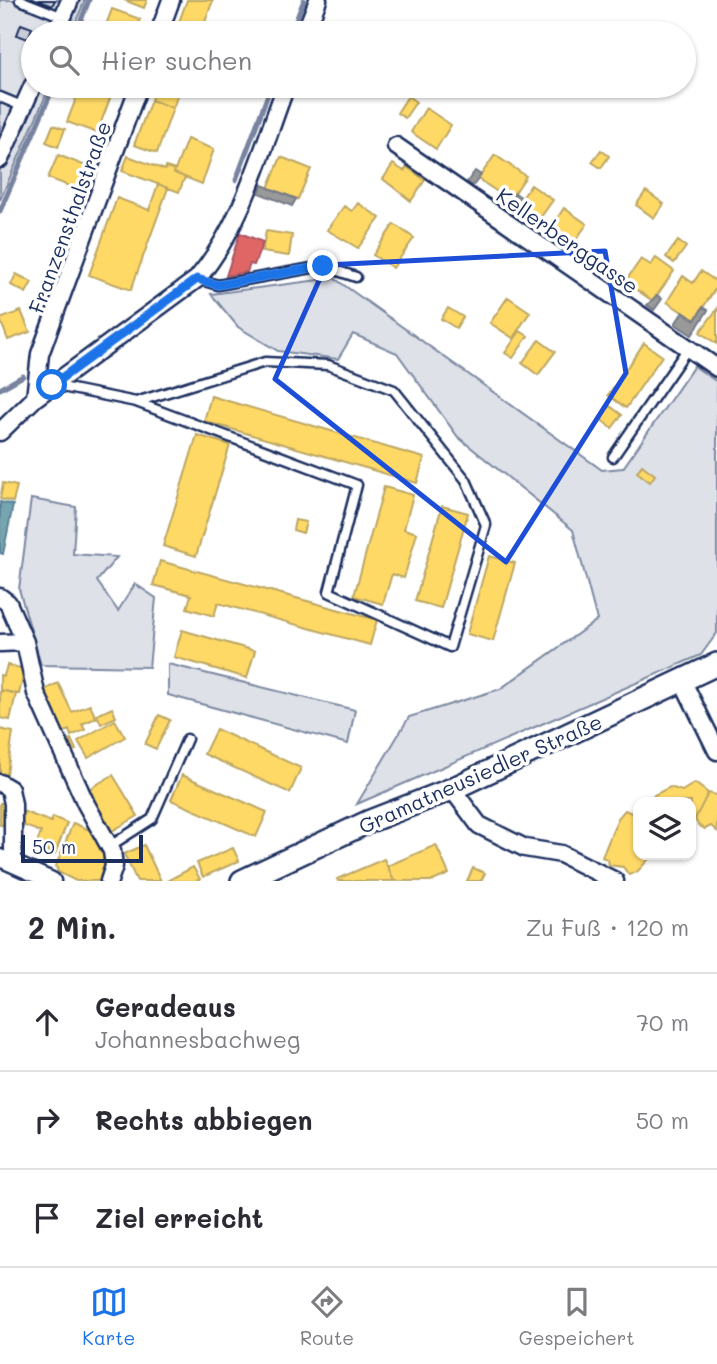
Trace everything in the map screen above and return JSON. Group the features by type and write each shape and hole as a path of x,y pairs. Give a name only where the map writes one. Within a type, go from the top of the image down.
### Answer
{"main road":[{"name":"Gramatneusiedler Straße","path":"244,881 370,821 452,789 717,664"}],"street":[{"path":"61,21 70,0"},
{"path":"163,21 171,0"},
{"path":"310,21 318,0"},
{"path":"0,159 28,98"},
{"name":"Franzensthalstraße","path":"35,398 40,354 135,98"},
{"path":"0,432 35,398 197,279 232,231 282,98"},
{"name":"Kellerberggasse","path":"396,146 717,368"},
{"path":"0,597 8,603 25,642 36,692 86,804 110,846 114,866 109,881"},
{"path":"0,643 25,642"},
{"path":"683,682 717,751"},
{"path":"0,783 10,789 13,804 6,860 49,880"},
{"path":"452,789 479,825 525,848 561,854 615,881"}],"lane":[{"path":"20,0 63,17"},
{"path":"0,97 24,107"},
{"path":"197,279 218,285 323,266 356,277"},
{"path":"613,457 688,348"},
{"path":"52,385 136,402 357,485 329,592 450,647 486,525 466,480 394,390 328,365 265,362 136,402"},
{"path":"110,846 152,819 187,738"}],"highlighted area":[{"path":"605,251 626,373 506,562 275,379 326,265"}],"shaded area":[{"path":"0,0 85,0 76,21 21,21 21,98 45,98 0,200"},
{"path":"334,278 602,470 623,468 694,366 717,382 717,633 701,655 357,804 409,717 500,689 597,620 573,530 458,437 397,353 353,334 338,359 278,351 238,327 211,294"},
{"path":"31,499 76,507 73,554 117,557 97,581 118,611 135,584 156,598 149,667 41,665 19,589"},
{"path":"168,664 355,710 348,744 168,695"}],"building: Wohnen":[{"path":"124,0 147,0 144,8"},
{"path":"187,0 213,0 205,21 179,21"},
{"path":"112,9 140,19 139,21 108,21"},
{"path":"76,98 110,98 97,133 67,122"},
{"path":"152,98 177,98 173,108 151,100"},
{"path":"407,98 416,102 405,118 397,113"},
{"path":"151,100 173,108 157,153 134,145"},
{"path":"426,108 451,125 436,149 411,132"},
{"path":"53,125 65,129 58,147 46,142"},
{"path":"187,139 214,149 202,184 174,173"},
{"path":"601,150 609,156 601,168 592,162"},
{"path":"58,155 86,166 77,189 48,178"},
{"path":"495,155 526,176 510,200 478,179"},
{"path":"128,156 165,170 166,167 175,170 174,173 185,177 179,192 122,171"},
{"path":"281,157 311,169 298,199 268,188"},
{"path":"393,164 404,171 407,167 425,180 411,201 383,179"},
{"path":"158,184 168,188 131,290 89,275 117,198 149,210"},
{"path":"531,185 553,200 538,221 517,206"},
{"path":"646,191 664,204 654,218 636,205"},
{"path":"358,203 380,218 358,248 327,230 344,206 352,211"},
{"path":"564,208 587,224 573,244 550,229"},
{"path":"394,224 414,238 393,268 373,255"},
{"path":"266,231 292,235 289,256 262,252"},
{"path":"678,241 686,247 674,263 666,257"},
{"path":"656,258 674,271 653,301 625,282 641,259 651,265"},
{"path":"701,271 717,282 717,286 695,320 667,302 683,276 693,283"},
{"path":"16,274 32,282 26,293 11,285"},
{"path":"508,297 530,312 513,338 490,323"},
{"path":"448,308 463,317 456,328 441,319"},
{"path":"717,309 717,344 700,332"},
{"path":"21,311 30,332 8,340 0,319"},
{"path":"520,331 528,336 513,358 505,353"},
{"path":"539,340 555,352 538,375 522,363"},
{"path":"644,343 662,356 626,408 608,395"},
{"path":"211,396 424,458 417,483 204,421"},
{"path":"610,406 622,415 612,428 600,419"},
{"path":"197,435 230,445 196,556 163,546"},
{"path":"642,465 655,475 650,482 637,472"},
{"path":"3,483 17,486 13,502 0,499"},
{"path":"384,487 413,495 404,529 417,533 404,578 392,574 383,604 354,596"},
{"path":"442,506 468,513 441,608 415,601"},
{"path":"295,520 306,522 303,533 293,530"},
{"path":"489,556 515,563 493,641 467,634"},
{"path":"160,561 377,620 370,645 218,603 214,616 187,608 191,595 153,585"},
{"path":"182,630 255,651 247,678 174,657"},
{"path":"7,665 25,669 19,694 0,690 0,675 4,676"},
{"path":"58,683 72,712 90,705 96,718 82,724 85,730 71,736 69,730 62,733 42,691"},
{"path":"0,690 16,694 10,720 0,718"},
{"path":"112,708 116,717 101,724 97,715"},
{"path":"159,715 170,720 156,749 145,744"},
{"path":"115,720 125,737 88,758 78,741"},
{"path":"0,729 13,732 7,774 0,773"},
{"path":"216,729 301,768 290,793 204,754"},
{"path":"71,739 76,750 70,752 65,741"},
{"path":"113,775 138,816 112,831 87,790"},
{"path":"182,775 267,812 256,837 171,800"},
{"path":"695,783 708,793 696,817 696,797 653,797 670,787 682,791"},
{"path":"708,793 717,795 717,831 711,826 705,829 698,825 696,817"},
{"path":"0,803 5,803 7,825 0,825"},
{"path":"625,810 633,814 633,860 648,860 637,872 629,875 623,867 609,865 608,860 602,857 618,818"},
{"path":"22,811 51,822 53,817 67,823 55,854 41,848 42,845 37,843 41,832 17,823"},
{"path":"73,823 97,833 107,856 106,871 100,881 76,881 58,872 56,866"},
{"path":"144,845 161,881 137,881 124,854"},
{"path":"436,845 449,874 433,881 394,881 387,866"},
{"path":"233,848 239,861 203,877 197,863"},
{"path":"384,859 394,881 337,879"},
{"path":"193,867 200,879 167,881"},
{"path":"473,868 485,873 481,881 467,881"}],"building: Handel":[{"path":"240,233 263,242 254,265 250,264 247,272 226,276"}],"building: Öffentlich":[{"path":"0,502 13,505 3,554 0,553"}],"building: Industrie":[{"path":"475,171 481,175 473,186 467,182"},
{"path":"262,185 296,199 292,206 259,193"},
{"path":"515,193 522,198 511,214 504,208"},
{"path":"657,295 662,299 654,310 647,305"},
{"path":"703,307 708,310 692,335 675,324 683,312 695,320"}],"building: Sonstige":[{"path":"38,0 55,0 52,6"}],"waterway":[{"path":"81,21 89,0"},
{"path":"296,21 304,0"},
{"path":"0,211 49,98"},
{"path":"236,180 267,98"},
{"path":"0,389 23,376"}],"route":[{"path":"52,385 197,279 218,285 323,266"}]}
